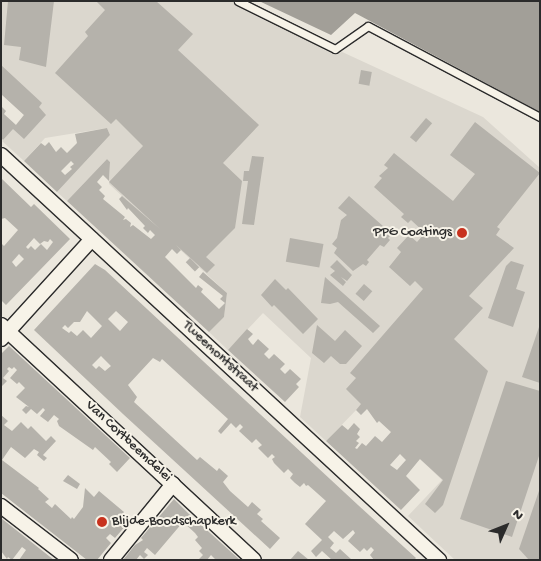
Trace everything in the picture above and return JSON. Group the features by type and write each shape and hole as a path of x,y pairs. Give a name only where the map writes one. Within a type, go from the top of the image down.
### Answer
{"street":[{"name":"Tweemontstraat","path":"1,155 438,560"},
{"path":"4,332 92,239"},
{"name":"Van Cortbeemdelei","path":"4,332 173,484 254,560"},
{"path":"111,560 173,484"},
{"path":"1,506 71,560"}],"lane":[{"path":"238,1 335,49 368,26 540,117"}],"shaded area":[{"path":"1,1 232,1 483,117 540,168 540,560 455,560 408,516 442,480 362,404 326,441 300,417 311,358 263,313 228,350 209,332 224,317 227,293 109,184 110,162 107,159 67,201 57,192 110,135 107,128 45,138 24,161 2,141 24,115 1,94"},
{"path":"259,1 540,1 540,112 355,13 331,35"}],"building":[{"path":"8,1 54,1 46,67 19,60 21,47 4,45"},
{"path":"96,1 156,1 193,34 178,50 259,125 223,163 242,181 235,228 206,257 215,265 207,273 176,245 181,250 177,254 172,249 165,257 196,288 198,285 203,289 201,292 219,309 225,303 220,299 223,296 199,277 203,272 227,293 224,317 209,332 67,201 107,159 110,162 109,181 103,175 97,182 102,187 99,190 105,196 103,199 125,217 123,220 126,219 131,223 130,227 133,225 151,239 155,235 150,230 148,233 143,228 145,226 128,208 127,210 119,199 122,196 160,229 109,182 143,146 116,119 111,124 55,73 88,36 85,32 105,10"},
{"path":"1,65 42,103 39,107 46,115 24,139 13,129 3,140 1,138 1,106 6,111 4,114 16,125 24,115 1,94"},
{"path":"361,70 372,72 369,86 359,84"},
{"path":"426,118 432,123 416,142 410,137"},
{"path":"475,122 540,173 497,227 500,229 496,235 514,248 469,296 483,308 454,339 488,371 443,505 435,513 425,504 443,480 420,459 406,476 420,490 401,510 326,441 342,425 348,430 354,423 360,429 357,434 360,437 356,441 359,443 355,448 357,449 362,443 366,446 375,436 382,442 391,432 379,421 377,423 367,409 361,415 356,410 361,404 346,389 356,378 350,373 423,289 415,281 410,286 389,267 401,252 397,248 409,235 417,242 425,233 411,220 408,223 401,217 404,214 374,187 382,178 379,176 388,168 384,165 394,153 453,201 475,174 450,155","holes":["400,454 406,460 397,470 390,465"]},
{"path":"107,128 110,135 57,192 24,161 41,143 45,146 49,142 56,152 61,147 67,153 77,143 75,134","holes":["71,161 74,164 70,167 72,169 65,175 61,171"]},
{"path":"252,156 264,157 254,225 242,224 248,181 243,181 244,171 249,171"},
{"path":"2,179 31,207 34,204 70,239 6,305 1,300 1,243 4,246 18,230 5,218 1,219","holes":["34,238 40,244 44,241 48,242 50,239 53,242 47,250 41,244 35,250 31,246 28,249 26,247","19,254 24,259 16,267 12,262"]},
{"path":"349,196 392,234 384,247 380,245 367,260 369,262 366,266 363,264 353,271 334,253 337,248 332,244 337,238 341,220 347,215 338,208"},
{"path":"290,238 323,244 319,268 286,262"},
{"path":"190,258 199,267 195,271 186,262"},
{"path":"337,260 352,275 347,281 341,277 346,282 343,286 330,275 335,271 330,267"},
{"path":"511,261 524,265 516,289 525,292 513,327 488,318 506,266"},
{"path":"95,264 105,270 416,558 414,560 374,560 370,555 374,550 371,547 367,551 364,548 360,552 348,541 355,533 353,530 343,539 334,531 328,537 334,543 330,548 336,553 340,549 352,560 332,560 322,551 316,557 311,551 322,540 305,524 326,501 308,485 306,486 304,483 300,487 295,483 290,478 293,474 288,469 284,473 274,463 272,459 275,457 272,454 268,458 258,448 262,445 256,439 252,443 239,431 243,427 240,424 236,428 231,423 221,434 218,431 228,419 162,359 160,362 153,358 128,385 137,397 134,402 197,460 200,457 217,471 219,468 228,476 223,482 248,507 252,502 261,510 257,514 263,519 261,521 280,538 270,549 34,330","holes":["87,311 102,326 91,338 83,330 77,336 71,331 69,333 62,328 65,325 68,328 74,322 80,322","116,311 128,322 120,331 108,319","101,356 111,366 105,371 99,366 96,369 92,365"]},
{"path":"325,277 380,326 373,333 338,302 330,304 321,303"},
{"path":"275,279 286,290 288,288 318,319 303,334 274,305 272,307 261,295"},
{"path":"364,284 372,291 364,301 355,294"},
{"path":"317,325 335,341 345,330 362,346 346,364 340,364 331,356 324,363 312,353"},
{"path":"540,327 540,383 522,377"},
{"path":"247,329 253,334 248,339 253,345 258,339 269,349 264,354 269,359 274,354 285,364 280,369 285,374 290,369 301,379 296,384 299,387 285,402 228,350"},
{"path":"9,346 130,458 117,472 109,464 111,462 95,447 93,450 59,426 57,421 59,419 54,415 48,422 40,416 45,410 43,408 37,414 31,409 26,414 22,410 26,406 29,407 16,397 25,388 19,382 17,384 10,378 17,370 14,367 7,369 9,371 3,378 7,381 1,387 1,354"},
{"path":"506,381 540,391 540,453 512,537 460,519"},
{"path":"1,415 8,421 4,425 12,431 21,422 28,429 31,426 46,441 51,436 56,441 43,455 47,458 44,461 37,455 39,452 34,449 25,458 11,447 2,460 39,488 49,499 45,502 52,508 55,504 71,519 72,517 74,519 83,507 85,488 94,497 99,491 124,512 119,518 127,524 115,538 110,534 106,538 111,543 97,560 87,560 1,493"},
{"path":"68,475 80,484 77,489 63,481"},
{"path":"540,488 540,560 529,560 519,549"},
{"path":"174,499 240,560 216,560 211,555 207,560 198,560 203,555 199,551 202,548 195,540 198,537 183,522 155,555 147,548 144,552 148,555 144,559 140,555 136,560 123,560 135,545 143,540 141,538"},
{"path":"1,518 54,560 19,560 26,550 22,547 12,560 8,557 7,559 1,551"},
{"path":"298,551 303,555 309,560 290,560"}],"place":[{"name":"PPG Coatings","path":"462,233"},
{"name":"Blijde-Boodschapkerk","path":"102,522"}]}
